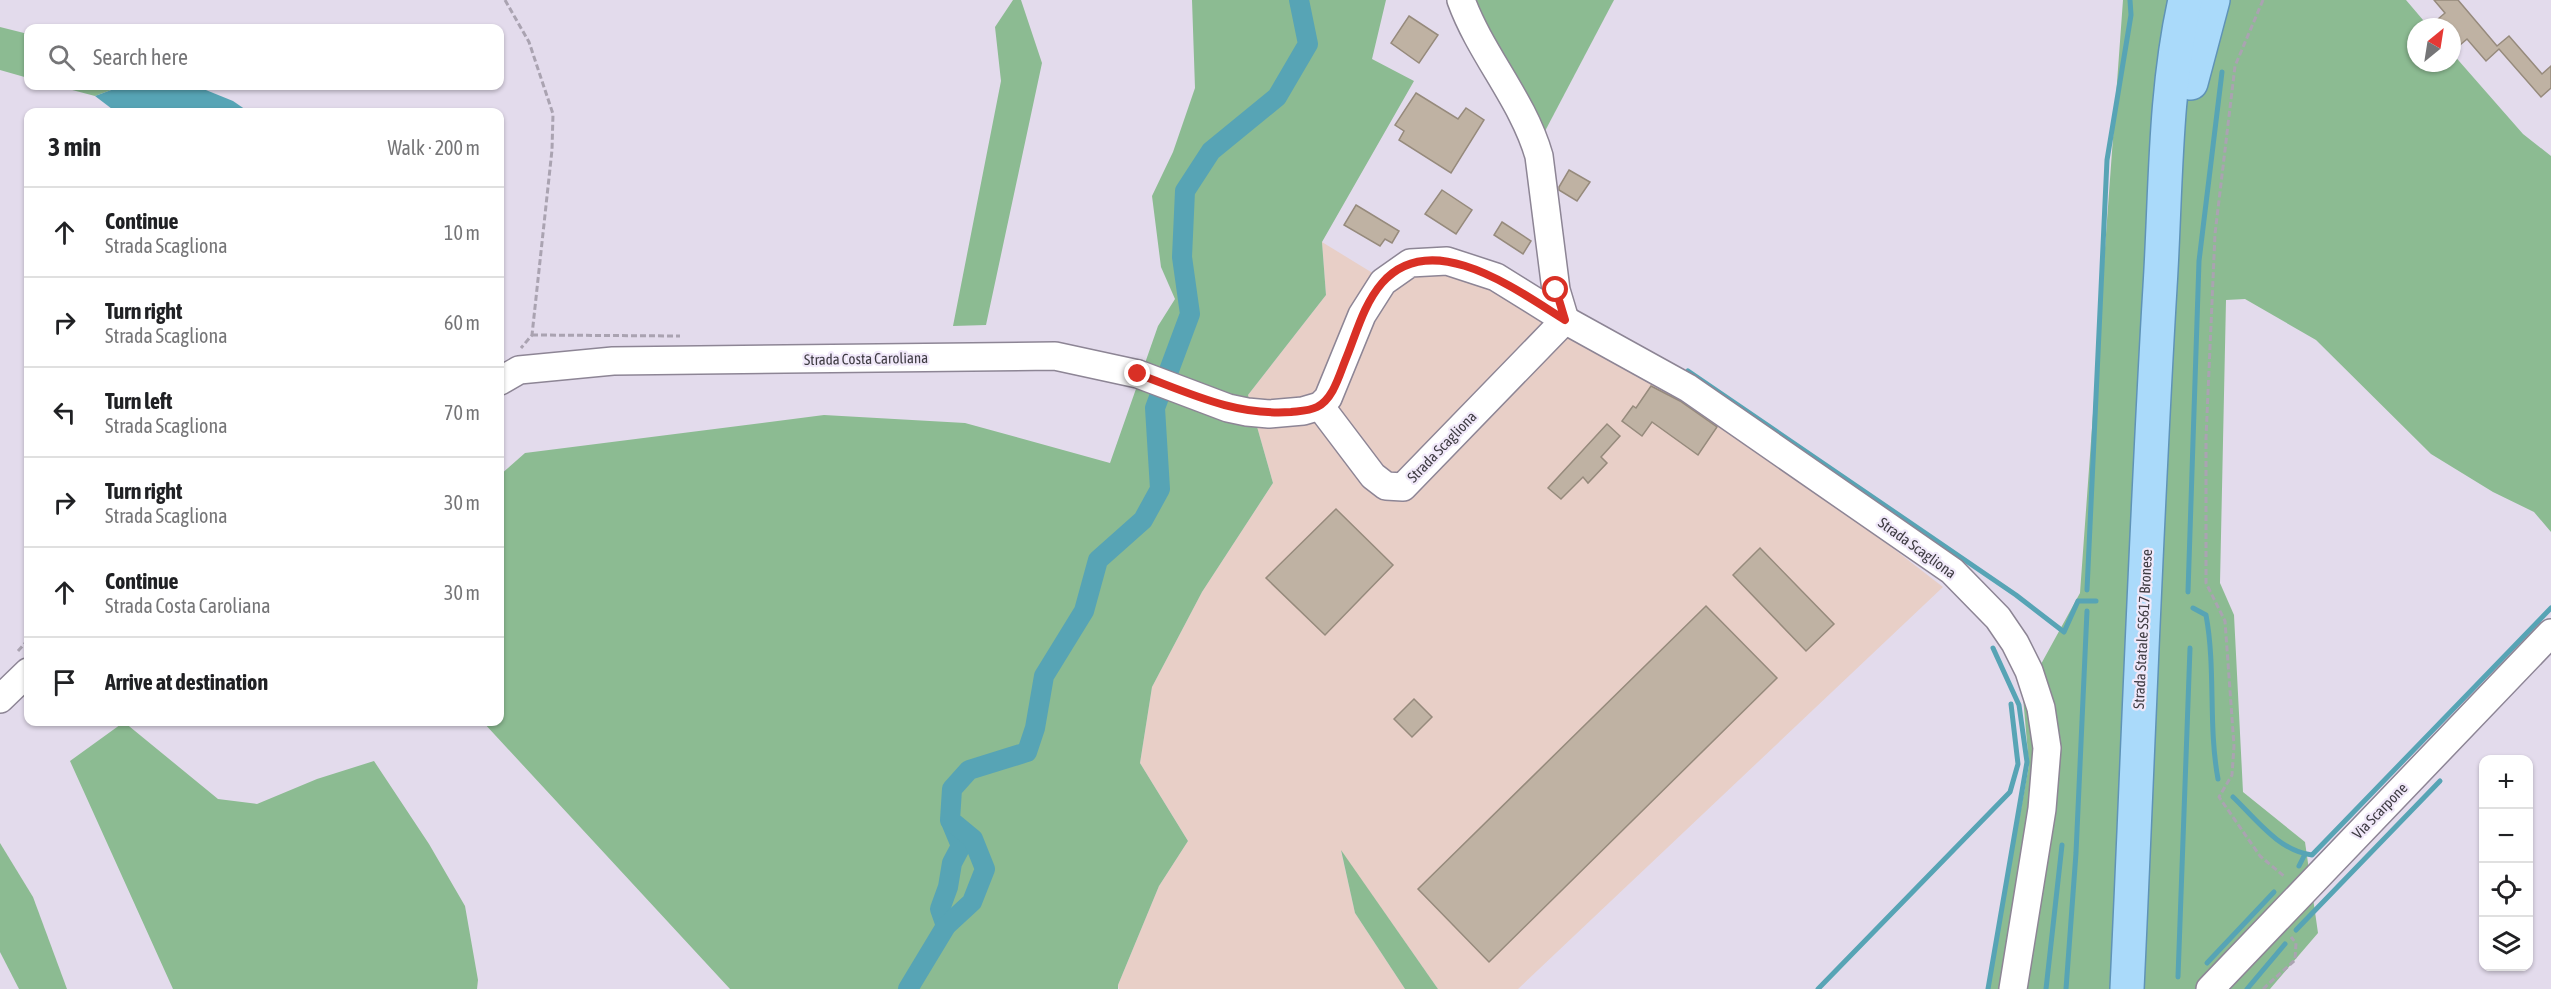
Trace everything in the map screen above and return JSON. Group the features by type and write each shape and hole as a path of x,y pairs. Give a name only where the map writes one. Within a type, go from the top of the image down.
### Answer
{"main road":[{"path":"2161,269 2151,177 2151,123 2157,29 2162,0"},
{"path":"2161,269 2169,122 2186,0"},
{"path":"2161,269 2191,78 2213,0"},
{"name":"Strada Statale SS617 Bronese","path":"2127,989 2161,269"}],"street":[{"path":"1461,0 1535,142 1556,290 1565,320"},
{"name":"Strada Scagliona","path":"1565,320 1403,487 1386,486 1373,476 1320,406 1336,384 1362,315 1383,282 1410,263 1446,261 1496,277 1565,320 1688,388 1952,571 1998,618 2029,671 2041,708 2047,747 2042,809 2013,989"},
{"name":"Strada Costa Caroliana","path":"504,379 519,370 613,361 1055,356 1138,374 1228,408 1269,414 1303,411 1320,406"},
{"name":"Via Scarpone","path":"2210,989 2551,633"},
{"path":"0,699 24,676"}],"path":[{"path":"505,0 529,42 554,114 532,335 518,352"},
{"path":"2263,0 2235,66 2215,234 2206,438 2206,583 2225,621 2234,746 2232,775 2219,797 2260,856 2302,892"},
{"path":"2263,989 2295,960 2296,943 2275,920"}],"shaded area":[{"path":"1322,242 1384,280 1444,259 1674,379 1943,587 1518,989 1438,989 1341,851 1355,913 1405,989 1119,989 1118,985 1159,886 1188,841 1140,763 1152,687 1202,592 1273,483 1248,395 1326,295"}],"green space":[{"path":"1013,0 1021,0 1042,63 986,325 953,326 1001,81 995,27"},
{"path":"1192,0 1386,0 1372,59 1414,81 1322,242 1326,295 1248,395 1273,483 1202,592 1152,687 1140,763 1188,841 1159,886 1118,989 730,989 487,726 504,726 504,471 525,453 824,415 965,423 1110,463 1158,326 1175,299 1161,267 1152,196 1173,152 1195,88"},
{"path":"1471,0 1614,0 1544,133"},
{"path":"2123,0 2406,0 2421,18 2407,18 2407,72 2461,72 2461,63 2523,134 2551,156 2551,532 2534,512 2493,492 2431,454 2316,340 2245,299 2226,300 2220,583 2234,615 2243,792 2305,842 2318,933 2270,989 1988,989 2029,765 2023,697 2080,593"},
{"path":"0,27 24,33 24,77 0,70"},
{"path":"72,90 111,90 95,96"},
{"path":"118,726 129,726 218,799 257,804 317,779 374,761 429,844 465,906 478,980 477,989 173,989 70,761"},
{"path":"0,843 33,897 67,989 19,989 0,952"},
{"path":"1341,850 1438,989 1405,989 1355,913"}],"water":[{"path":"111,90 206,90 233,101 243,108 111,108 95,96"}],"building":[{"path":"2434,0 2458,0 2497,46 2509,36 2542,74 2551,66 2551,88 2541,97 2499,49 2486,61 2467,39 2461,44 2461,18 2439,18 2445,13"},
{"path":"1409,16 1438,35 1419,63 1391,43"},
{"path":"1416,93 1458,119 1466,108 1484,120 1451,173 1399,140 1404,131 1395,125"},
{"path":"1569,170 1590,182 1577,201 1559,190"},
{"path":"1442,190 1472,210 1456,234 1425,214"},
{"path":"1356,205 1399,231 1392,243 1385,239 1380,246 1344,225"},
{"path":"1502,222 1531,241 1523,254 1494,235"},
{"path":"1651,386 1680,401 1717,427 1698,455 1652,422 1642,436 1622,421 1633,406 1636,408"},
{"path":"1607,424 1620,436 1601,457 1607,463 1588,483 1583,477 1561,499 1548,488"},
{"path":"1336,509 1393,565 1325,635 1266,578"},
{"path":"1760,548 1834,624 1806,651 1733,575"},
{"path":"1706,606 1777,678 1489,962 1418,889"},
{"path":"1414,699 1432,717 1412,737 1394,719"}],"waterway":[{"path":"908,989 946,926 972,902 985,869 973,839 950,820 952,789 969,770 1027,752 1035,728 1044,676 1084,611 1098,560 1143,520 1160,489 1155,408 1190,314 1182,257 1185,191 1211,151 1277,97 1308,44 1299,0"},
{"path":"2087,590 2107,160 2131,15 2130,0"},
{"path":"2188,592 2199,261 2222,72"},
{"path":"1688,371 2016,595 2064,632 2078,601 2096,601"},
{"path":"2193,608 2206,615 2209,635 2213,738 2218,779"},
{"path":"2233,797 2279,841 2300,852 2312,855 2551,608"},
{"path":"2066,989 2076,853 2087,611"},
{"path":"1988,989 2027,762 2019,705 1993,648"},
{"path":"2178,977 2190,648"},
{"path":"1818,989 2010,792 2018,764 2011,704"},
{"path":"2296,930 2440,781"},
{"path":"946,926 940,909 948,887 952,863 961,846 951,822"},
{"path":"2046,989 2062,845"},
{"path":"2299,866 2305,854"},
{"path":"2207,963 2274,892"},
{"path":"2247,989 2285,944"}],"route":[{"path":"1138,374 1228,408 1269,414 1303,411 1320,406 1328,398 1336,384 1362,315 1371,298 1383,282 1410,263 1446,261 1496,277 1565,320 1556,290"}]}
